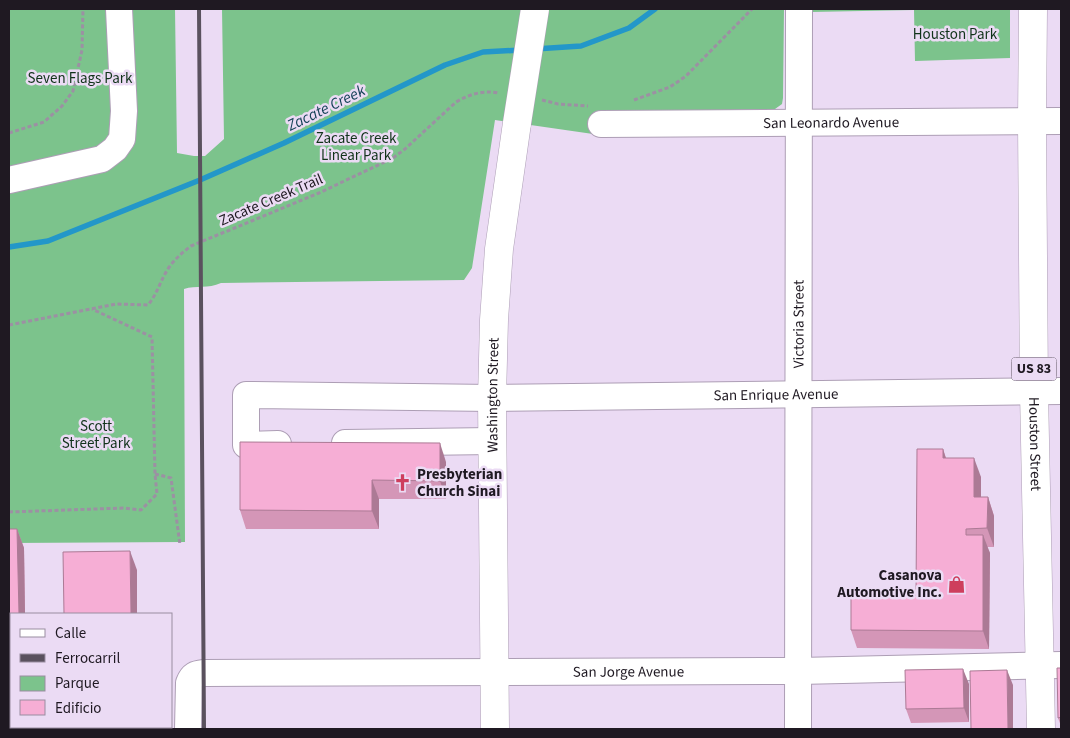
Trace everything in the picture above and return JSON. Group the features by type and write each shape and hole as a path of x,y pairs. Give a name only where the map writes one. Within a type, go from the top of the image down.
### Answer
{"main road":[{"name":"Washington Street","path":"495,729 492,441 494,320 499,250 534,9"},
{"name":"Houston Street","path":"1033,9 1034,392 1051,665 1041,729"}],"street":[{"name":"Victoria Street","path":"798,729 799,9"},
{"path":"9,180 102,160 115,149 122,139 124,112 121,16"},
{"name":"San Leonardo Avenue","path":"598,115 798,123 1061,120"},
{"name":"San Enrique Avenue","path":"492,441 246,444 246,395 492,398 1061,391"},
{"name":"San Jorge Avenue","path":"188,729 189,683 191,677 195,674 799,670 1051,665"}],"path":[{"path":"9,134 44,122 62,106 72,91 82,50 83,9"},
{"path":"629,101 670,87 686,76 752,9"},
{"name":"Zacate Creek Trail","path":"9,325 116,304 148,305 154,298 170,266 179,255 191,246 318,194 393,158 456,102 463,98 489,91 508,94"},
{"path":"537,99 598,115"},
{"path":"9,512 124,508 141,510 157,494 152,337 91,309"},
{"path":"155,474 171,478 180,545"}],"green space":[{"name":"Zacate Creek Linear Park","path":"9,9 175,9 177,153 194,156 205,156 224,139 222,9 784,9 783,98 782,104 775,109 597,113 593,134 495,120 472,268 464,280 221,283 184,289 185,542 9,543"},
{"name":"Houston Park","path":"811,9 1010,9 1010,58 915,61 914,10 811,12"}],"building":[{"path":"240,442 440,443 440,481 372,480 372,511 240,510"},
{"name":"Casanova Automotive Inc.","path":"917,449 943,449 943,458 974,458 974,497 988,497 987,528 966,529 966,535 983,535 983,631 851,630 851,596 916,596"},
{"path":"9,529 17,529 19,613 10,613 9,651"},
{"path":"130,551 131,613 64,613 63,552"},
{"path":"1057,668 1061,668 1061,717 1058,718"},
{"path":"963,669 964,708 906,709 905,670"},
{"path":"1007,670 1008,729 971,729 970,671"},
{"path":"10,709 10,728 22,729 9,729"},
{"path":"66,728 132,728 132,729"}],"waterway":[{"name":"Zacate Creek","path":"535,49 581,46 629,28 655,9"},
{"name":"Zacate Creek","path":"9,247 48,241 200,180 284,143 445,65 483,52 521,50"}],"railway":[{"path":"199,9 204,729"}],"place":[{"name":"Presbyterian Church Sinai","path":"403,483"},
{"name":"Casanova Automotive Inc.","path":"956,584"}],"park label":[{"name":"Seven Flags Park","path":"80,78"},
{"name":"Scott Street Park","path":"96,434"}]}
